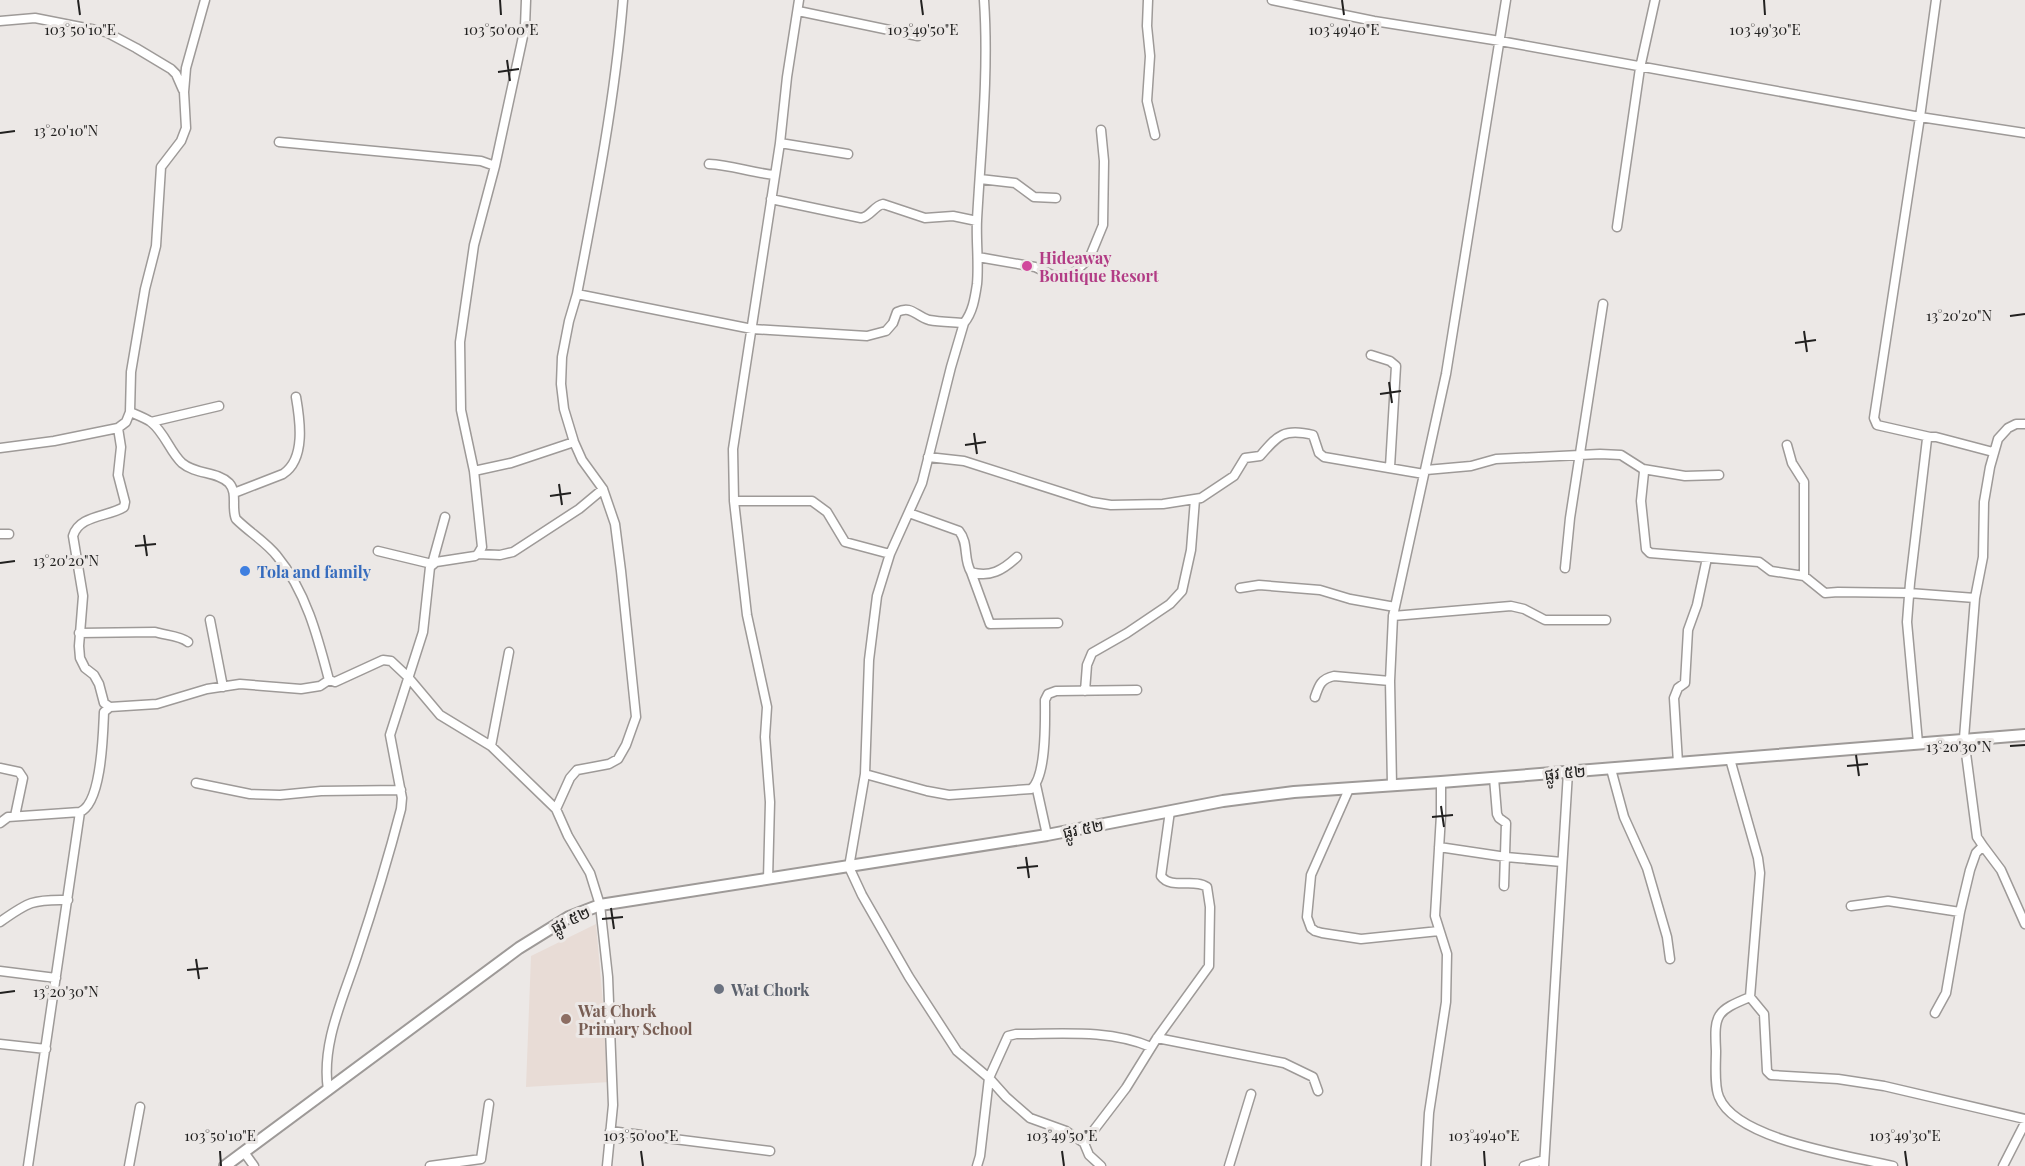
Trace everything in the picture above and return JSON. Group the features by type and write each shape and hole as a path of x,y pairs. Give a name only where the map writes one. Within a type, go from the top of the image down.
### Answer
{"street":[{"path":"0,448 54,441 118,428 126,422 130,412 130,372 145,289 156,246 161,166 181,141 186,128 184,92 186,68 205,0"},
{"path":"478,554 482,544 474,471 461,410 459,342 474,245 495,166 525,27 526,0"},
{"path":"556,809 570,778 577,770 609,764 618,759 636,723 636,704 615,524 603,489 582,460 574,442 564,409 561,384 564,348 577,294 612,106 623,0"},
{"path":"768,879 770,794 765,737 767,706 747,615 734,501 733,449 780,143 788,69 799,0"},
{"path":"984,0 986,58 975,297 969,317 964,323 951,367 922,483 890,554 876,596 869,660 865,774 849,867 862,896 885,936 957,1051 1030,1118 1066,1131 1084,1143 1089,1155 1101,1166"},
{"path":"1148,0 1147,26 1150,57 1147,101 1155,135"},
{"path":"1272,0 1374,21 1500,41 1640,68 2025,133"},
{"path":"1392,785 1390,681 1394,611 1446,374 1506,0"},
{"path":"1617,227 1640,68 1655,0"},
{"path":"1936,0 1874,418 1877,425 1994,452"},
{"path":"798,11 918,36"},
{"path":"0,21 35,18 106,32 171,69 184,92"},
{"path":"978,257 1035,267 1054,276 1071,275 1089,259 1103,225 1104,161 1101,130"},
{"path":"279,142 481,161 495,166"},
{"path":"780,143 848,154"},
{"path":"709,164 725,165 758,174 775,175"},
{"path":"980,179 1014,183 1034,197 1056,198"},
{"path":"771,199 861,218 878,205 883,204 925,218 953,216 977,221"},
{"path":"577,294 752,329 867,336 886,331 897,312 904,309 913,310 930,320 964,323"},
{"path":"1565,568 1570,518 1603,304"},
{"path":"1371,355 1396,366 1390,467"},
{"path":"234,493 283,474 294,463 299,426 296,397"},
{"path":"151,422 219,406"},
{"path":"130,412 151,422 182,463 197,472 228,482 234,493 233,512 236,519 277,556 298,587 311,618 329,680"},
{"path":"2025,424 2016,424 2008,428 1998,439 1984,502 1983,557 1975,598 1965,738 1977,837 2001,870 2025,924"},
{"path":"110,707 102,699 99,684 94,675 85,668 80,658 83,596 73,536 75,529 85,522 124,507 125,502 118,476 120,447 118,428"},
{"path":"928,457 964,461 1102,504 1163,504 1208,495 1234,476 1245,458 1260,456 1277,436 1285,432 1313,435 1319,453 1324,457 1425,472 1471,466 1496,459 1600,454 1621,455 1642,469 1685,476 1719,475"},
{"path":"1918,743 1907,622 1927,439 1930,437"},
{"path":"474,471 511,463 574,442"},
{"path":"1787,445 1792,463 1804,482 1804,576"},
{"path":"1642,469 1645,476 1641,501 1646,549 1650,553 1759,562 1771,571 1804,576 1821,591 1828,593 1838,591 1909,593 1975,598"},
{"path":"378,550 432,564 478,554 500,555 513,552 579,509 603,489"},
{"path":"1085,691 1088,658 1092,653 1170,604 1182,591 1191,550 1195,499"},
{"path":"734,501 812,501 827,512 845,542 890,554"},
{"path":"909,513 959,531 963,536 966,559 990,624 1058,623"},
{"path":"328,1090 325,1069 334,1026 358,954 402,803 390,735 423,632 432,564 445,517"},
{"path":"971,572 990,574 999,571 1017,558"},
{"path":"1678,763 1674,698 1678,688 1685,683 1688,630 1697,605 1707,558"},
{"path":"1240,588 1259,585 1320,590 1394,611 1511,606 1524,609 1545,620 1606,620"},
{"path":"210,620 223,687"},
{"path":"80,633 155,632 180,637 188,642"},
{"path":"491,746 509,652"},
{"path":"329,680 335,682 387,659 408,676 440,715 491,746 556,809 568,836 590,873 600,905 608,977 613,1105 607,1166"},
{"path":"1315,697 1321,682 1334,676 1390,681"},
{"path":"0,823 8,817 80,812 88,807 99,773 104,712 110,707 157,704 207,689 223,687 252,684 301,689 320,686 329,680"},
{"path":"1047,835 1036,785 1040,773 1044,736 1045,700 1051,692 1137,690"},
{"name":"ផ្លូវ ៥២","path":"225,1166 539,935 569,916 600,905 1047,835 1235,799 1294,792 2025,735"},
{"path":"1730,759 1758,858 1760,873 1750,997 1764,1014 1767,1071 1771,1075 1838,1079 1884,1086 2025,1119"},
{"path":"0,768 19,772 23,778 15,816"},
{"path":"1611,769 1624,818 1647,868 1667,937 1670,960"},
{"path":"1524,1166 1544,1163 1568,772"},
{"path":"865,774 948,795 1011,789 1025,790 1036,785"},
{"path":"1494,778 1497,814 1506,823 1504,886"},
{"path":"1426,1166 1429,1113 1446,1002 1447,954 1435,916 1441,782"},
{"path":"196,783 250,794 401,790"},
{"path":"1349,789 1311,875 1307,917 1311,928 1322,933 1361,939 1439,931"},
{"path":"28,1166 80,812"},
{"path":"1084,1143 1126,1088 1157,1038 1207,972 1210,958 1210,907 1207,887 1200,884 1170,882 1161,876 1170,812"},
{"path":"1935,1013 1946,993 1960,912 1976,853 1983,846"},
{"path":"1439,847 1506,857 1562,862"},
{"path":"0,922 34,901 68,900"},
{"path":"1851,906 1888,901 1960,912"},
{"path":"0,971 56,978"},
{"path":"1750,997 1729,1005 1716,1019 1718,1096 1725,1107 1752,1129 1782,1140 1893,1166"},
{"path":"977,1166 989,1078 1006,1039 1011,1035 1101,1035 1138,1041 1151,1047"},
{"path":"1157,1038 1284,1063 1313,1077 1318,1090"},
{"path":"0,1044 46,1049"},
{"path":"1229,1166 1251,1094"},
{"path":"430,1166 484,1162 489,1104"},
{"path":"129,1166 140,1107"},
{"path":"2003,1166 2025,1123"},
{"path":"610,1131 770,1151"},
{"path":"244,1152 254,1166"}],"shaded area":[{"name":"Wat Chork Primary School","path":"596,924 610,1082 526,1087 531,956"}],"place":[{"name":"Hideaway Boutique Resort","path":"1027,266"},
{"name":"Tola and family","path":"245,571"},
{"name":"Wat Chork","path":"719,989"},
{"name":"Wat Chork Primary School","path":"566,1019"}]}
